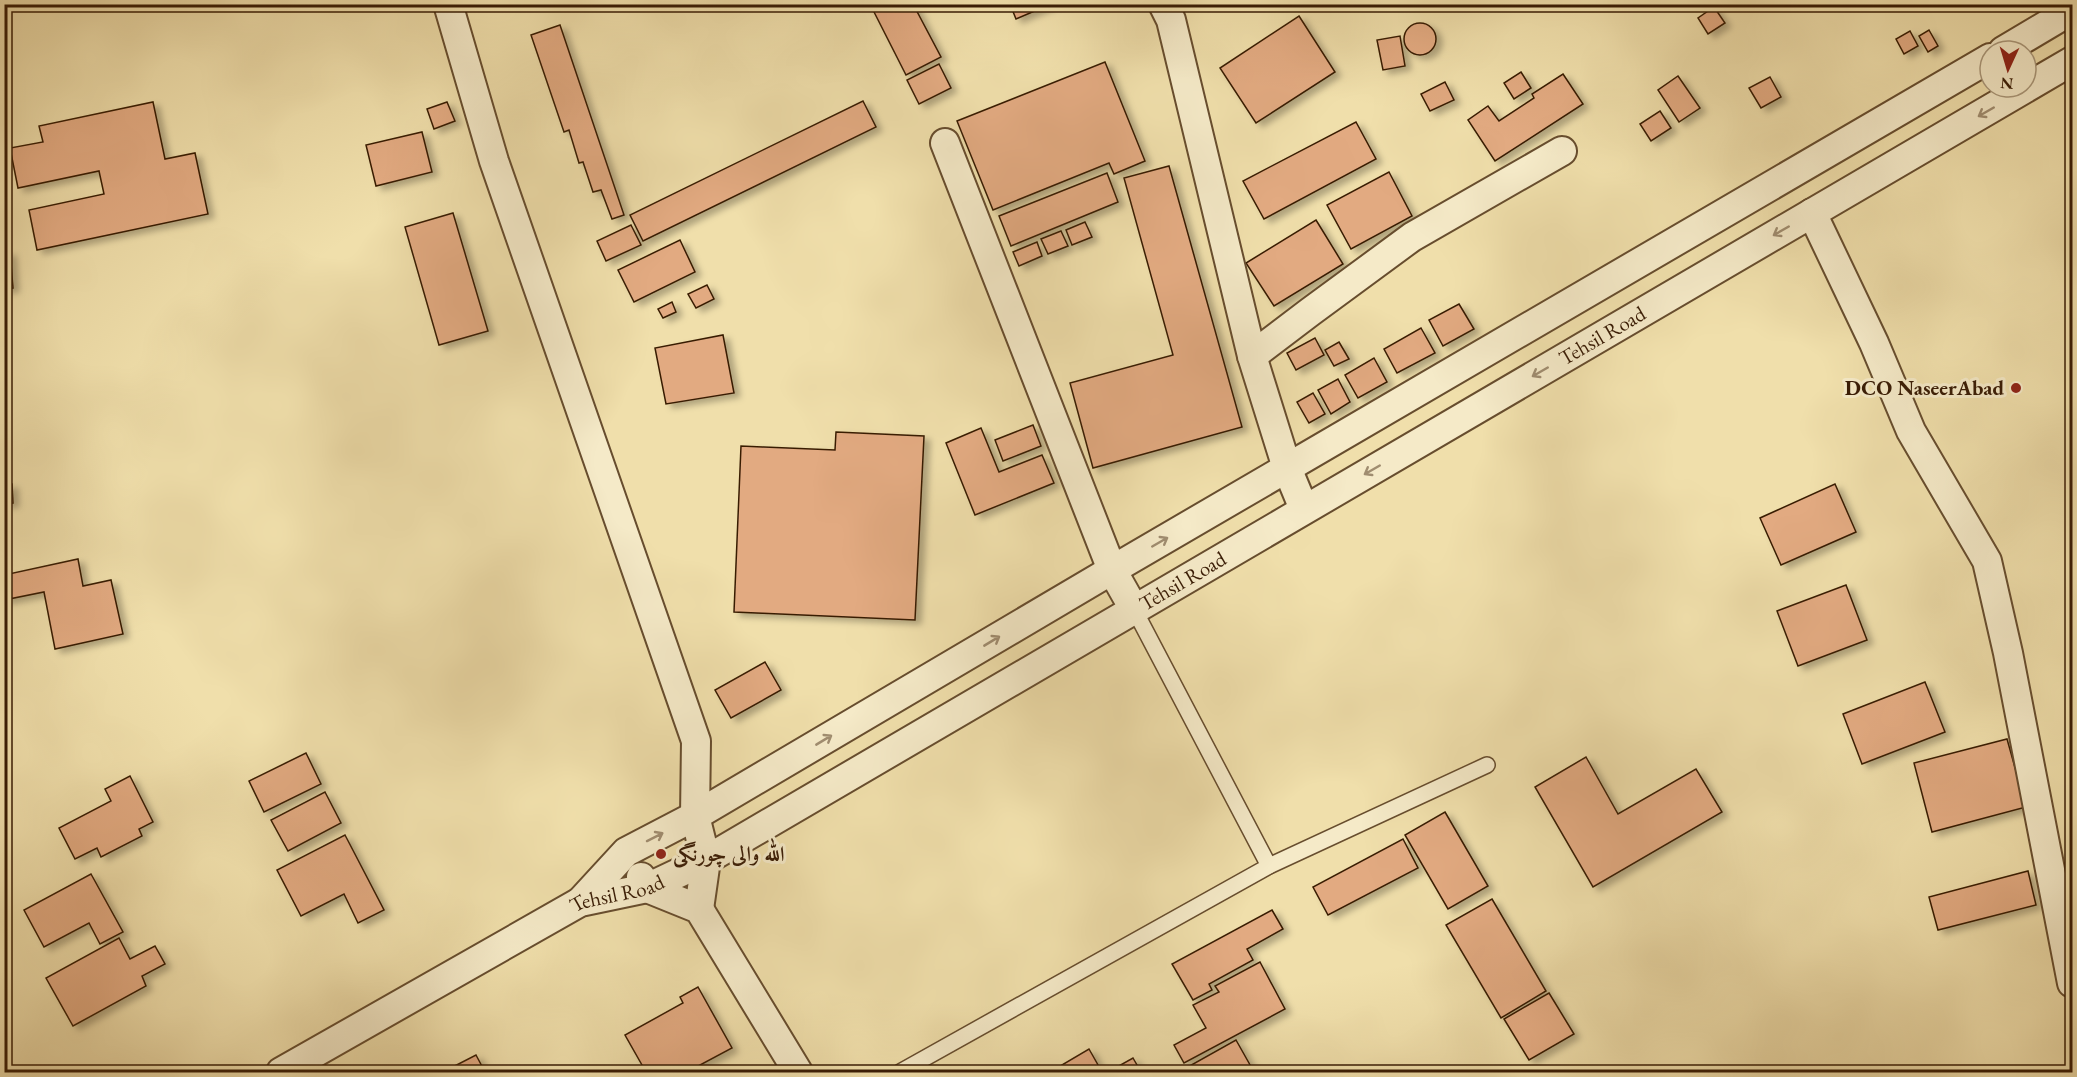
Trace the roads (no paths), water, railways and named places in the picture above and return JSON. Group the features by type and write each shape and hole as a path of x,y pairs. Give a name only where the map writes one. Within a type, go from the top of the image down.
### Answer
{"street":[{"path":"448,4 494,161 696,741 695,816 706,860 699,909"},
{"path":"1163,4 1171,20 1252,356 1287,468 1304,509"},
{"path":"2023,39 2073,10"},
{"name":"Tehsil Road","path":"281,1072 580,902 647,888 706,860 2073,61"},
{"path":"580,902 626,852 695,816 1978,65"},
{"path":"945,143 1112,570 1134,609"},
{"path":"1252,356 1412,237 1562,151"},
{"path":"1812,213 1874,343 1911,431 1987,561 2008,653 2073,983"},
{"path":"626,852 647,888 699,909 798,1072"}],"lane":[{"path":"1134,609 1269,866"},
{"path":"900,1072 1269,866 1487,765"}],"place":[{"name":"DCO NaseerAbad","path":"2016,388"},
{"name":"اللہ والی چورنگی","path":"661,854"}]}
